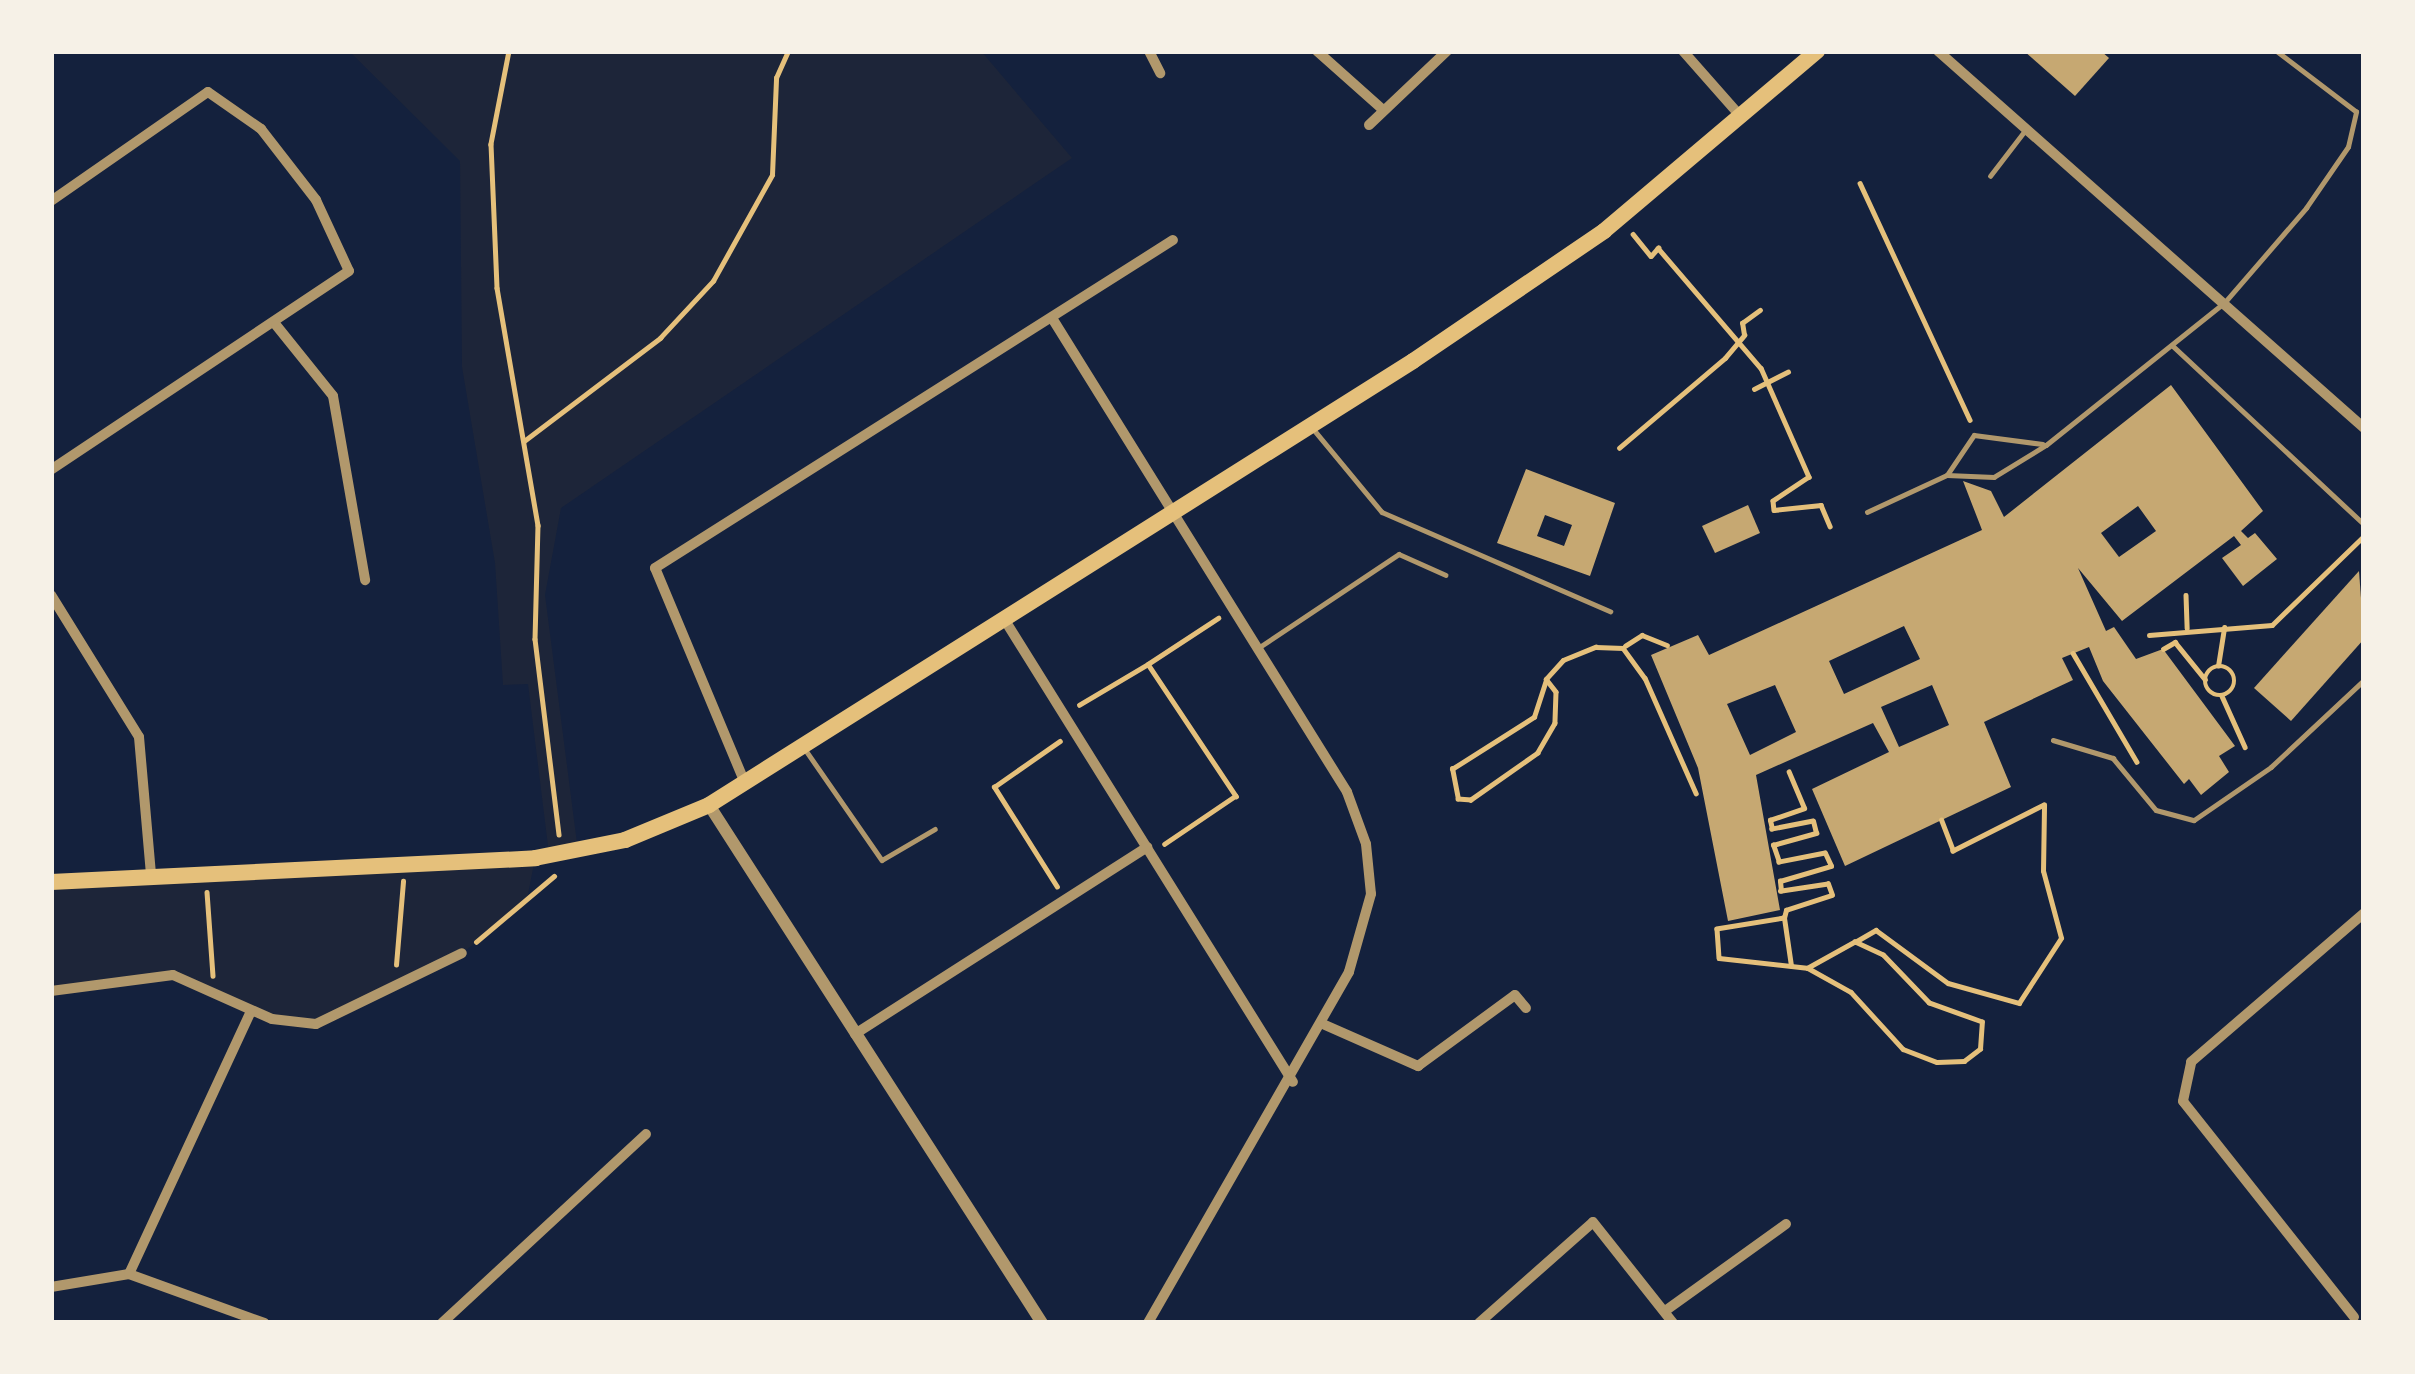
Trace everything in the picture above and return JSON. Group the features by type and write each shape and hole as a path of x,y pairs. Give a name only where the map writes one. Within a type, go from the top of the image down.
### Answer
{"main road":[{"path":"51,881 570,852 709,806 1006,622 1621,218 1744,120 1817,51"}],"street":[{"path":"1149,51 1160,73"},
{"path":"1317,51 1382,109"},
{"path":"1369,124 1447,51"},
{"path":"1683,51 1744,120"},
{"path":"1938,51 2364,428"},
{"path":"51,201 208,92 233,103 316,200 349,271 276,325 51,470"},
{"path":"746,786 655,568 1173,240"},
{"path":"1052,318 1347,792 1366,844 1371,894 1325,1025 1148,1323"},
{"path":"276,325 333,395 365,580"},
{"path":"51,595 139,737 151,875"},
{"path":"1006,622 1293,1082"},
{"path":"709,806 1042,1323"},
{"path":"855,1034 1149,850"},
{"path":"2355,1316 2190,1116 2183,1082 2191,1062 2364,913"},
{"path":"51,991 173,975 251,1011 316,1024 462,953"},
{"path":"1325,1025 1418,1066 1515,995 1526,1008"},
{"path":"129,1274 251,1011"},
{"path":"442,1323 646,1134"},
{"path":"1479,1323 1593,1222 1673,1323"},
{"path":"1665,1312 1786,1224"},
{"path":"51,1287 129,1274 264,1323"}],"lane":[{"path":"1947,475 1994,477 2046,445 2225,302 2306,208 2356,123 2354,104 2276,51"},
{"path":"1990,176 2029,127"},
{"path":"2173,346 2364,524"},
{"path":"2353,418 2364,406"},
{"path":"1311,425 1382,512 1610,610"},
{"path":"1867,512 1947,475 1959,464 1963,441 1976,434 2046,445"},
{"path":"1258,648 1399,554 1446,575"},
{"path":"2053,740 2097,750 2129,773 2169,818 2206,817 2364,680"},
{"path":"805,749 881,860 935,829"}],"path":[{"path":"462,953 526,905 570,852 535,639 538,525 497,288 491,144 509,51"},
{"path":"521,442 660,338 712,281 767,189 776,78 788,51"},
{"path":"1860,183 1976,434"},
{"path":"1621,218 1651,256 1658,248 1766,381 1808,477 1773,501 1774,510 1821,505 1830,526"},
{"path":"1619,448 1738,342 1742,323 1760,310"},
{"path":"1754,389 1788,372"},
{"path":"2149,635 2187,628 2272,626 2364,536"},
{"path":"2186,595 2187,628"},
{"path":"1064,715 1232,608"},
{"path":"2205,679 2218,666 2224,627"},
{"path":"1546,680 1556,692 1555,723 1538,753 1472,800 1458,799 1452,769 1534,717 1546,680 1563,660 1596,647 1623,648 1642,635 1667,645"},
{"path":"2164,649 2175,641 2205,679 2209,692 2222,696 2245,747"},
{"path":"1623,648 1645,678 1696,794"},
{"path":"2073,653 2140,767 2129,773"},
{"path":"1148,664 1237,796 1149,850"},
{"path":"2218,666 2234,677 2222,696"},
{"path":"1065,899 994,787 1074,731"},
{"path":"1789,772 1804,808 1770,820 1772,829 1813,821 1816,833 1774,845 1779,862 1826,853 1831,866 1780,881 1781,891 1828,884 1832,895 1786,910 1791,965"},
{"path":"1808,968 1876,930 1948,983 2019,1003 2060,938 2043,871 2044,805 1953,851 1941,820"},
{"path":"394,989 404,863"},
{"path":"206,872 214,994"},
{"path":"1784,917 1717,929 1719,958 1808,968 1851,992 1903,1048 1937,1062 1964,1061 1980,1049 1982,1022 1929,1003 1883,956 1855,942"}],"shaded area":[{"path":"349,51 981,51 1072,158 561,508 545,595 578,851 549,854 528,684 503,685 495,563 462,367 460,161"},
{"path":"535,858 526,905 462,953 316,1024 272,1019 173,975 51,991 51,882"}],"building":[{"path":"2024,51 2101,51 2109,58 2075,96"},
{"path":"2171,385 2263,511 2241,531 2248,538 2255,533 2277,559 2243,586 2222,558 2241,545 2234,536 2122,621 2078,568 2106,631 2114,627 2136,659 2163,649 2235,746 2219,756 2229,772 2201,795 2189,779 2184,784 2103,681 2089,647 2062,658 2073,680 1984,722 2011,787 1845,866 1812,789 1889,752 1873,723 1756,775 1780,910 1728,921 1698,768 1651,655 1698,635 1709,655 1982,530 1963,481 1991,491 2004,517","holes":["2138,506 2156,531 2119,557 2101,533","1904,626 1920,659 1844,694 1829,661","1775,685 1796,732 1750,755 1727,704","1932,685 1949,725 1899,747 1881,707"]},
{"path":"1526,469 1615,503 1590,576 1497,543","holes":["1545,515 1572,525 1564,546 1537,536"]},
{"path":"1748,505 1760,533 1715,553 1702,526"},
{"path":"2359,571 2364,639 2291,721 2254,688"}]}
